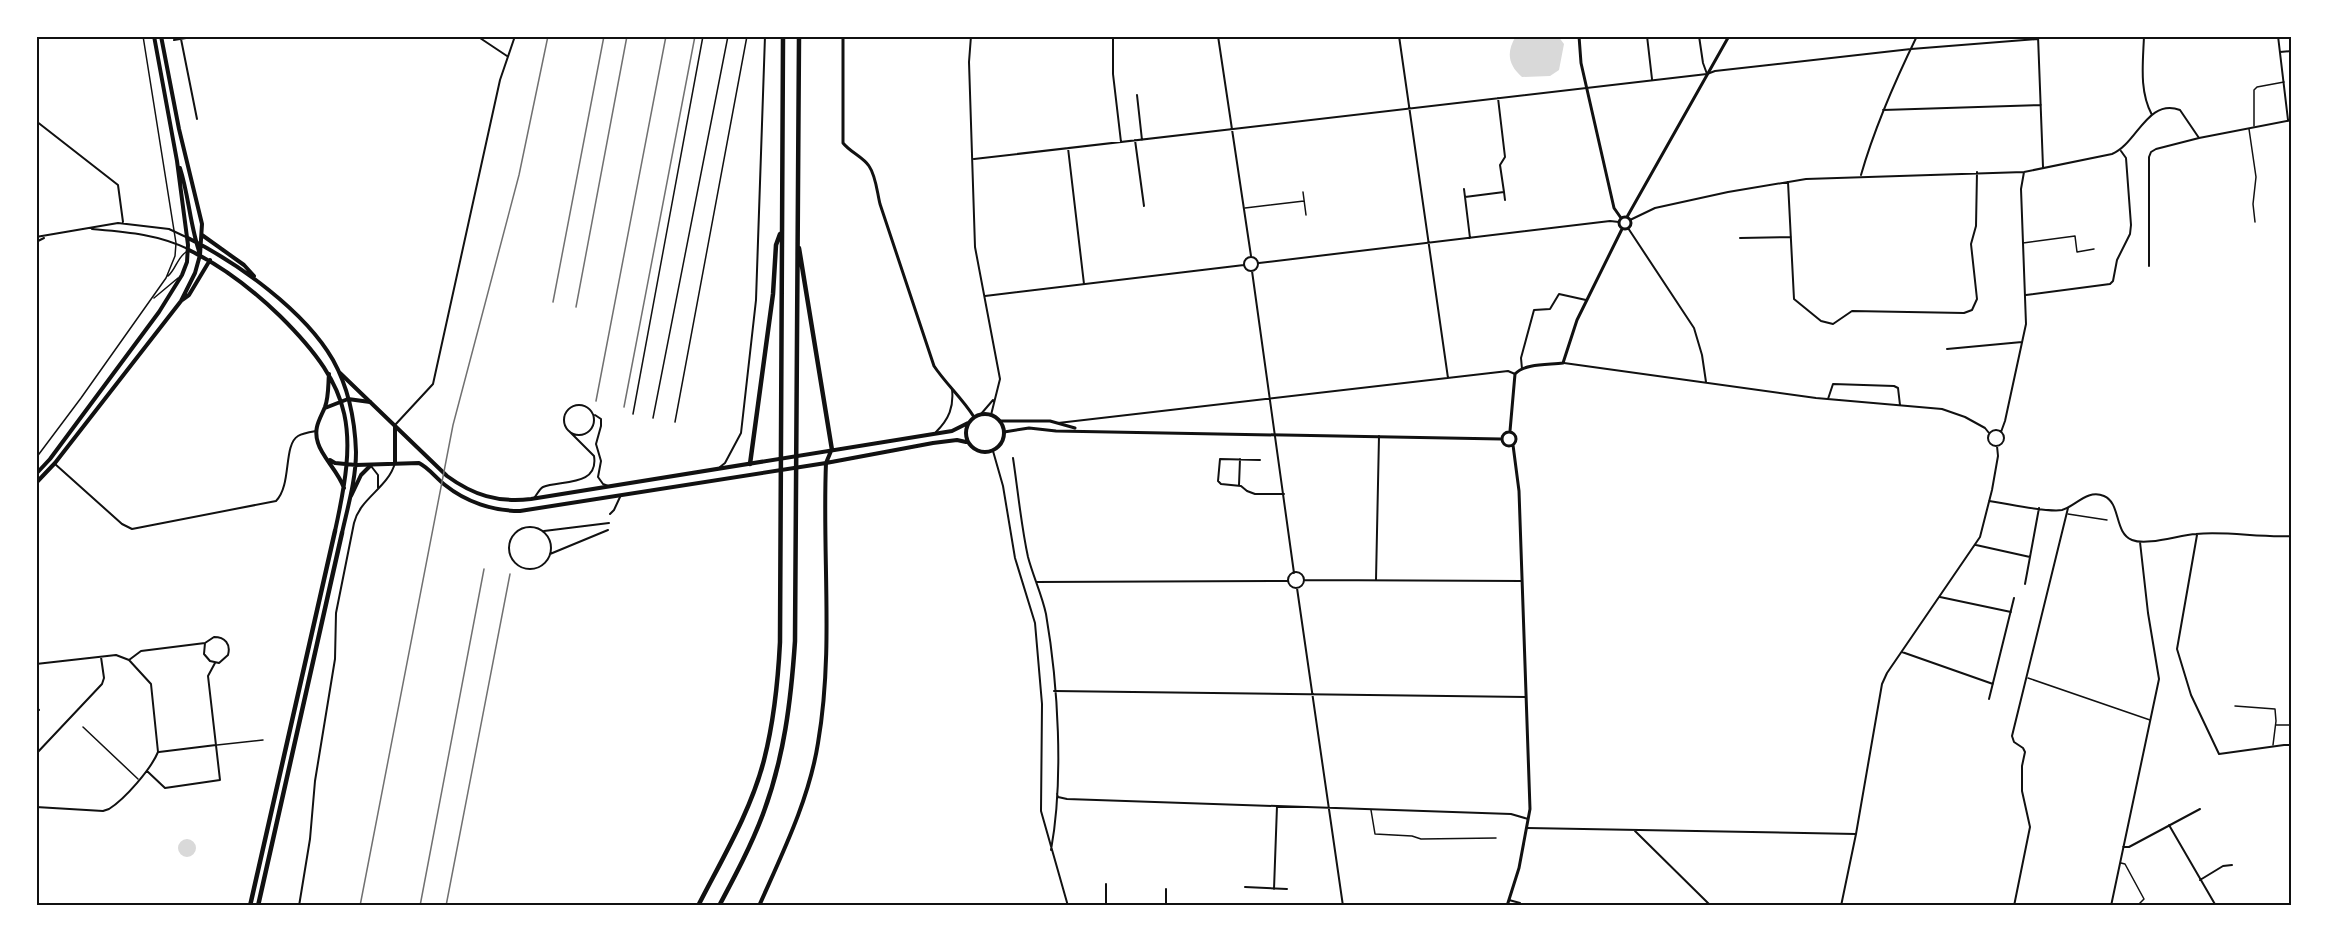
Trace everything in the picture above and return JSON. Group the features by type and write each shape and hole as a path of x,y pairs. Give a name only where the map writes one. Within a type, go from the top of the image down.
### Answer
{"highway":[{"path":"698,906 750,800 764,763 777,688 780,642 783,36"},
{"path":"719,906 762,815 773,784 786,732 791,698 795,641 799,36"},
{"path":"750,464 773,294 776,245 781,232"},
{"path":"798,243 832,450"},
{"path":"250,906 335,531"},
{"path":"258,906 342,533"}],"main road":[{"path":"36,474 50,459 159,312 182,275 189,250 177,161 154,36"},
{"path":"36,483 55,463 181,301 195,273 202,245 202,224 174,108 161,36"},
{"path":"177,161 190,206 200,255"},
{"path":"202,235 244,265 323,345 338,372 348,399 355,432 356,465 342,533"},
{"path":"188,237 259,281"},
{"path":"189,250 210,260 252,289 298,334 317,355 329,373 341,401 346,428 347,464 335,531"},
{"path":"181,301 189,295 210,260"},
{"path":"329,460 335,463 356,465 417,462 448,487 473,502 510,511 825,463 933,442 957,440 966,442 980,452 993,451 1001,443 1004,432 1000,421 991,415 981,414 952,431 531,499 496,500 458,485 338,372"},
{"path":"329,373 325,408 318,419 316,431 320,449 329,460 344,488"},
{"path":"325,408 348,399 370,402"},
{"path":"966,442 965,434 968,423"},
{"path":"394,463 395,425"},
{"path":"759,906 788,840 805,793 818,744 827,650 825,463 832,450"},
{"path":"750,464 752,474"},
{"path":"351,496 361,475 371,465"}],"street":[{"path":"174,40 198,36"},
{"path":"477,36 507,56"},
{"path":"395,425 433,384 507,56 515,36"},
{"path":"716,469 725,463 741,433 756,300 765,36"},
{"path":"843,36 843,143 848,150 868,164 934,366 963,398 974,417"},
{"path":"971,36 969,62 974,159 975,247 1000,379 991,415"},
{"path":"1113,36 1113,74 1121,142"},
{"path":"1218,36 1251,256"},
{"path":"1399,36 1448,378"},
{"path":"1563,363 1577,321 1622,228 1614,208 1586,87 1579,36"},
{"path":"1647,36 1652,79"},
{"path":"1699,36 1702,63 1707,74"},
{"path":"1628,228 1631,224 1629,218 1729,36"},
{"path":"1861,176 1870,140 1917,36"},
{"path":"2144,36 2145,102 2152,115"},
{"path":"2149,266 2149,157 2151,152 2199,138 2290,120 2278,36"},
{"path":"974,159 1707,74 1715,71 1911,49 2038,38 2043,167"},
{"path":"181,39 197,119"},
{"path":"2280,52 2292,51"},
{"path":"1137,95 1142,140"},
{"path":"1498,98 1505,157 1500,165 1505,200"},
{"path":"1883,110 2041,105"},
{"path":"1259,263 1620,220 1655,208 1788,182 1861,176 2024,172 2121,151 2152,115 2168,107 2180,110 2199,138"},
{"path":"36,121 118,185 123,223"},
{"path":"1135,140 1144,206"},
{"path":"1068,148 1084,284"},
{"path":"2025,295 2110,284 2114,281 2117,260 2130,234 2131,225 2126,158 2121,151"},
{"path":"1788,182 1794,299 1821,321 1833,324 1852,311 1964,313 1972,309 1977,299 1971,244 1976,226 1977,172"},
{"path":"1997,446 2003,441 2001,432 2026,324 2021,189 2024,172"},
{"path":"1464,189 1470,238"},
{"path":"1465,197 1504,192"},
{"path":"36,237 123,223 175,231 188,237"},
{"path":"1622,228 1628,228"},
{"path":"1628,228 1694,328 1707,382"},
{"path":"89,229 142,234 176,243 189,250"},
{"path":"36,242 47,237"},
{"path":"1740,238 1791,237"},
{"path":"1251,256 1259,263"},
{"path":"1244,265 1246,258 1251,256"},
{"path":"1252,271 1256,270 1259,263"},
{"path":"984,296 1244,265"},
{"path":"1244,265 1252,271"},
{"path":"1252,271 1294,573"},
{"path":"1522,369 1521,358 1534,310 1550,309 1559,294 1587,300"},
{"path":"1947,349 2022,342"},
{"path":"1507,906 1528,819 1519,491 1513,445 1516,438 1510,431 1515,374 1522,369 1563,363 1828,399 1954,412 1985,428 1989,433 1988,441 1997,446"},
{"path":"1058,423 1508,371 1515,374"},
{"path":"1828,399 1833,384 1894,386 1898,388 1900,405"},
{"path":"935,433 951,413 953,400 951,386"},
{"path":"981,414 995,398"},
{"path":"531,499 543,488 576,482 591,472 595,462 594,456 564,423 569,409 583,405 601,419 596,444 601,461 598,477 603,484 611,486"},
{"path":"570,432 579,435 588,432 594,424 594,414"},
{"path":"1000,421 1050,421 1080,430"},
{"path":"1004,432 1029,428 1501,439"},
{"path":"1989,433 1993,430 2001,432"},
{"path":"55,463 122,524 132,529 276,501 283,495 288,460 294,439 316,431"},
{"path":"1501,439 1504,433 1510,431"},
{"path":"1376,580 1379,436"},
{"path":"1501,439 1505,445 1513,445"},
{"path":"1841,906 1882,684 1887,673 1976,545 1983,529 1989,501 1998,456 1997,446"},
{"path":"993,451 1003,486 1015,558 1035,623 1042,704 1041,811 1068,906"},
{"path":"1013,458 1028,555 1046,612 1054,690 1057,794 1051,851"},
{"path":"1260,460 1220,459 1218,481 1221,484 1239,485 1254,494 1284,494"},
{"path":"1239,485 1240,459"},
{"path":"298,906 310,839 314,795 334,658 336,613 354,524 358,511 392,472 394,463"},
{"path":"371,465 378,475 378,488"},
{"path":"1989,501 2057,511 2068,508 2084,497 2094,494 2104,496 2112,502 2123,533 2130,540 2140,542 2197,534 2292,536"},
{"path":"610,514 622,495"},
{"path":"2025,584 2039,508"},
{"path":"2014,906 2030,827 2022,791 2022,766 2025,753 2024,748 2014,742 2012,736 2068,508"},
{"path":"608,530 550,554 542,565 530,569 517,565 509,554 510,540 519,530 526,527 548,531 609,523"},
{"path":"540,530 549,540 550,554"},
{"path":"2197,534 2177,649 2191,695 2219,754 2292,745"},
{"path":"2110,906 2159,679 2148,613 2140,542"},
{"path":"1976,545 2030,557"},
{"path":"1294,573 1300,573 1304,580 1303,585 1297,588 1290,585 1288,581 1294,573"},
{"path":"1304,580 1522,581"},
{"path":"1035,582 1288,581"},
{"path":"1297,588 1343,906"},
{"path":"1940,597 2011,612"},
{"path":"1989,699 2014,598"},
{"path":"129,660 141,651 204,643 214,637 223,639 228,644 229,652 226,659 215,663 208,676 220,780 165,788 147,771"},
{"path":"204,643 204,654 215,663"},
{"path":"1902,652 1993,684"},
{"path":"36,664 116,655 129,660 151,684 159,752 147,771 113,806 102,811 36,807"},
{"path":"36,754 102,684 104,678 101,657"},
{"path":"1054,690 1526,698"},
{"path":"36,707 39,710"},
{"path":"159,752 216,745"},
{"path":"1057,794 1067,799 1511,814 1528,819"},
{"path":"1274,888 1277,806"},
{"path":"2123,847 2129,847 2200,809"},
{"path":"2169,825 2216,906"},
{"path":"1527,828 1856,834"},
{"path":"1635,831 1711,906"},
{"path":"2200,880 2223,866 2232,865"},
{"path":"1106,884 1106,906"},
{"path":"1245,887 1287,889"},
{"path":"1166,889 1166,906"},
{"path":"1509,900 1520,903 1521,906"}],"lane":[{"path":"36,458 151,300 166,278 175,256 175,231 143,36"},
{"path":"633,414 704,36"},
{"path":"653,418 728,36"},
{"path":"675,422 747,36"},
{"path":"2254,127 2254,90 2257,87 2284,82"},
{"path":"2248,128 2256,177 2253,204 2255,222"},
{"path":"1303,192 1306,215"},
{"path":"1243,208 1304,201"},
{"path":"2023,243 2075,236 2078,252 2094,249"},
{"path":"166,278 176,270 181,255 189,250"},
{"path":"151,300 182,275"},
{"path":"2067,513 2107,520"},
{"path":"2028,678 2151,721"},
{"path":"2235,706 2275,709 2276,725 2273,746"},
{"path":"2276,725 2292,725"},
{"path":"82,727 139,779"},
{"path":"216,745 263,740"},
{"path":"1371,810 1375,834 1412,836 1421,839 1496,838"},
{"path":"2120,863 2125,864 2144,899 2137,906"}],"shaded area":[{"path":"1516,36 1558,36 1564,44 1559,70 1550,76 1522,77 1514,68 1510,58 1511,47"},
{"path":"183,839 191,839 196,844 194,855 183,857 178,852 178,844"}],"railway":[{"path":"360,906 453,425 519,175 548,36"},
{"path":"553,302 604,36"},
{"path":"576,307 627,36"},
{"path":"596,401 666,36"},
{"path":"624,407 695,36"},
{"path":"420,906 484,569"},
{"path":"446,906 510,574"}]}
